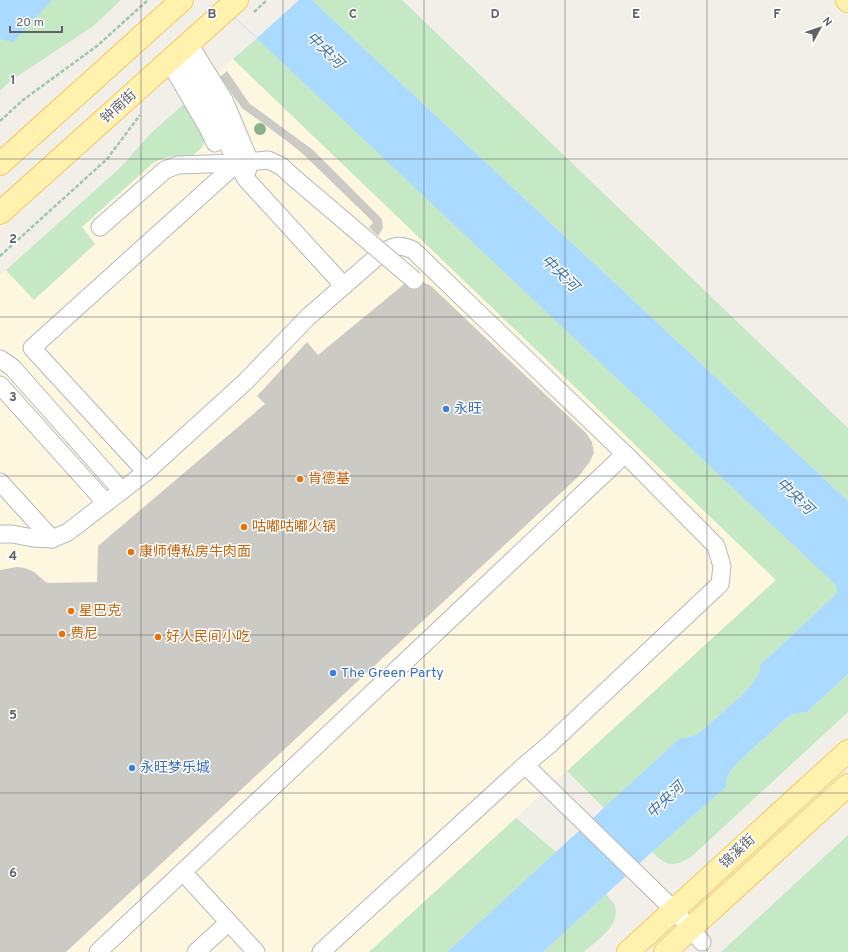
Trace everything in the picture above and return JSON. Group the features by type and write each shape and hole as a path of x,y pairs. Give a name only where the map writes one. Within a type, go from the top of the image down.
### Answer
{"main road":[{"path":"0,164 182,0"},
{"name":"钟南街","path":"0,213 232,5"},
{"name":"锦溪街","path":"628,952 848,751"},
{"name":"锦溪街","path":"665,952 696,935 848,785"}],"lane":[{"path":"179,52 208,128 234,165 344,286"},
{"path":"179,52 224,100 234,165"},
{"path":"100,227 165,170 178,165 234,165 268,160 281,166 414,280"},
{"path":"146,472 32,348 234,165"},
{"path":"0,534 52,539 68,532 146,472 240,387 308,317 388,248 405,246 414,250 625,454 716,546 722,566 720,584 550,744 525,765 321,952"},
{"path":"0,345 6,363 122,491"},
{"path":"0,385 106,503"},
{"path":"98,952 625,454"},
{"path":"0,482 52,539"},
{"path":"525,765 674,910 696,935"},
{"path":"183,872 256,952"},
{"path":"196,952 229,922"}],"path":[{"path":"0,122 23,100 97,46 148,0"},
{"path":"0,256 107,159 140,115"}],"shaded area":[{"name":"永旺梦乐城","path":"233,59 776,580 369,952 0,952 0,275 121,167 151,133"}],"green space":[{"path":"0,0 121,0 92,27 10,81 0,91"},
{"path":"312,0 402,0 848,428 848,501"},
{"path":"257,38 836,584 837,592 833,597 760,665 760,671 753,683 742,695 698,734 686,738 680,738 604,808 567,771 776,580 233,59"},
{"path":"187,101 200,126 204,142 201,148 195,154 190,156 168,157 153,163 82,227 95,244 34,300 6,270 121,167 151,133"},
{"path":"848,674 848,712 691,857 679,863 670,864 661,860 652,852 727,786 727,777 735,765 784,720 797,713 806,713"},
{"path":"516,818 556,852 447,952 369,952"},
{"path":"848,835 848,952 721,952"},
{"path":"606,894 614,904 616,911 612,925 601,937 584,952 543,952"}],"water":[{"path":"0,0 52,0 13,42 0,39"},
{"name":"中央河","path":"216,0 312,0 848,501 848,674 806,713 797,713 784,720 735,765 727,777 727,786 652,852 543,952 447,952 680,738 686,738 698,734 742,695 753,683 760,671 760,665 833,597 837,592 836,585"}],"pier":[{"path":"216,0 299,0 257,38"}],"building":[{"path":"227,71 249,103 313,150 380,217 383,228 378,236 369,227 373,223 372,221 303,154 242,108 220,77"},
{"name":"永旺梦乐城","path":"419,280 431,286 586,433 592,442 594,453 589,463 579,476 66,952 0,952 0,570 17,567 25,568 34,572 47,583 97,582 98,546 265,404 257,396 307,342 318,355 408,281"}],"place":[{"name":"永旺","path":"446,409"},
{"name":"肯德基","path":"300,479"},
{"name":"咕嘟咕嘟火锅","path":"244,527"},
{"name":"康师傅私房牛肉面","path":"131,552"},
{"name":"星巴克","path":"71,611"},
{"name":"费尼","path":"62,634"},
{"name":"好人民间小吃","path":"158,637"},
{"name":"The Green Party","path":"333,673"},
{"name":"永旺梦乐城","path":"132,768"}]}
